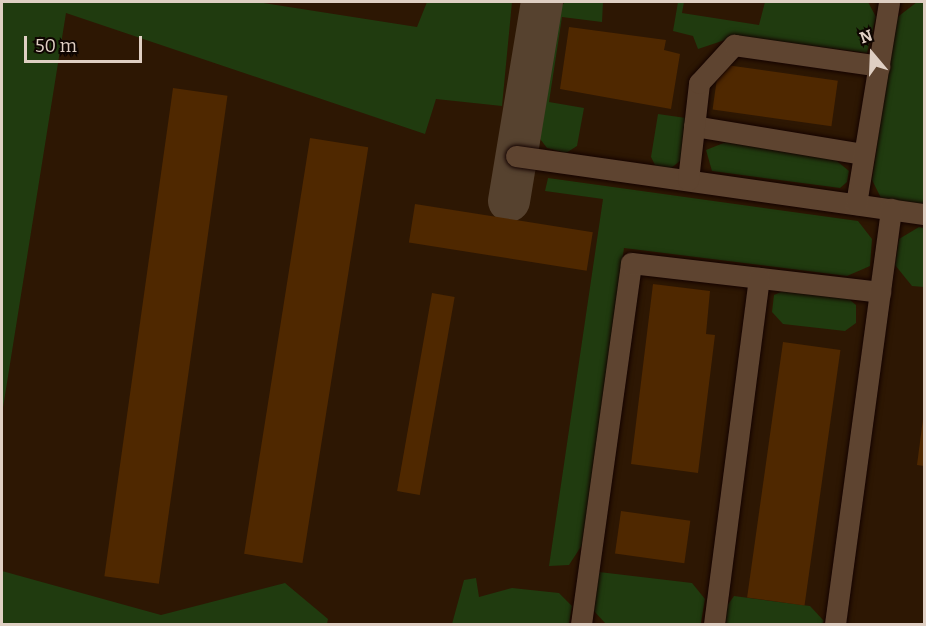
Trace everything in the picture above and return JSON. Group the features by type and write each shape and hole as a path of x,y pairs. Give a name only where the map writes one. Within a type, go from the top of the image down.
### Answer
{"lane":[{"path":"856,204 889,2"},
{"path":"688,180 699,83 734,45 879,66"},
{"path":"694,126 864,154"},
{"path":"516,156 924,214"},
{"path":"835,624 891,209"},
{"path":"581,624 631,263 880,292"},
{"path":"714,624 759,278"}],"green space":[{"path":"2,2 257,2 417,27 427,2 512,2 502,106 436,99 425,134 66,13 2,414"},
{"path":"565,2 603,2 602,22 562,17 549,102 584,108 577,146 566,153 547,148 534,131 554,15"},
{"path":"678,2 684,2 682,13 759,25 765,2 868,2 876,17 867,53 737,36 698,49 693,36 673,31"},
{"path":"917,2 924,2 924,206 881,198 872,180 895,19"},
{"path":"658,114 686,118 681,160 670,169 656,167 651,157"},
{"path":"726,142 832,157 849,171 847,182 840,188 712,171 706,150"},
{"path":"548,178 858,221 872,239 870,266 847,276 624,248 582,545 569,565 549,566 603,199 545,191"},
{"path":"919,227 924,228 924,287 912,286 895,265 899,239"},
{"path":"790,288 843,294 856,305 856,323 845,331 783,324 772,312 774,295"},
{"path":"2,571 161,615 285,583 328,619 327,624 2,624"},
{"path":"599,572 692,583 705,599 701,623 606,624 593,610"},
{"path":"476,578 479,597 512,588 559,593 572,606 569,624 452,624 464,580"},
{"path":"734,596 810,606 824,621 822,624 725,624 724,610"}],"building":[{"path":"569,27 666,40 664,50 680,54 671,109 560,89"},
{"path":"719,64 838,81 831,126 713,110"},
{"path":"173,88 227,96 159,584 104,576"},
{"path":"310,138 368,147 302,563 244,554"},
{"path":"415,204 593,232 587,271 409,243"},
{"path":"653,284 710,291 706,334 715,335 698,473 631,464"},
{"path":"432,293 455,297 420,495 397,491"},
{"path":"783,342 840,350 805,606 747,597"},
{"path":"924,419 924,466 917,465"},
{"path":"621,511 690,521 684,563 615,554"}],"taxiway":[{"path":"509,201 542,2"}]}
